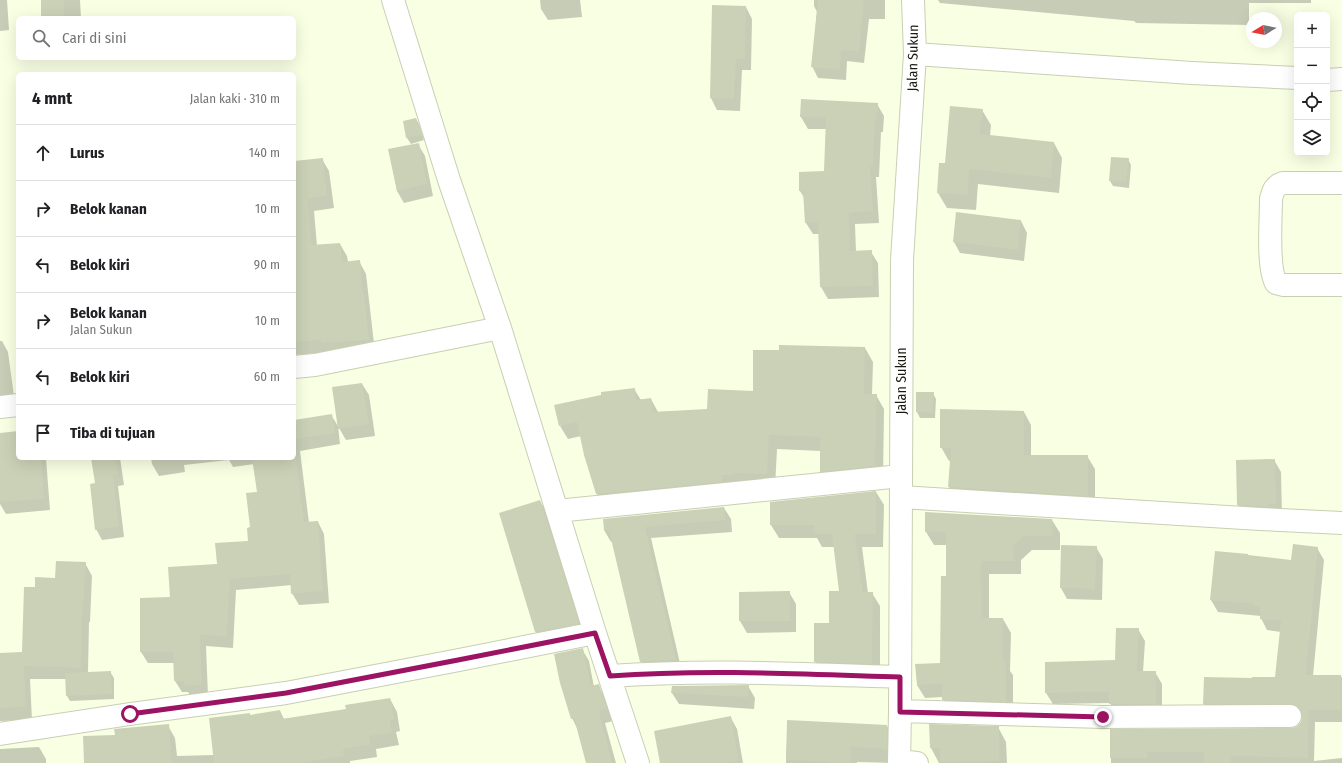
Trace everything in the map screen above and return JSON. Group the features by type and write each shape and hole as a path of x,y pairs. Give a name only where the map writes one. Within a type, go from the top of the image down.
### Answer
{"street":[{"path":"393,0 449,180 500,328 595,633 638,763"},
{"name":"Jalan Sukun","path":"905,762 900,712 902,260 916,54 913,0"},
{"path":"916,54 1192,73 1294,78"},
{"path":"1330,80 1342,80"},
{"path":"1342,183 1283,183 1276,186 1271,199 1271,265 1272,276 1276,283 1284,285 1342,285"},
{"path":"296,367 315,365 500,328"},
{"path":"0,407 16,405"},
{"path":"558,511 901,486 1260,519 1342,523"},
{"path":"0,734 130,714 286,693 595,633"},
{"path":"610,676 696,673 775,673 900,677"},
{"path":"900,712 1103,717 1290,716"}],"building":[{"path":"41,0 64,0 64,16 41,16"},
{"path":"818,0 864,0 859,52 841,50 840,70 811,67"},
{"path":"712,5 746,6 745,59 736,59 734,99 710,98"},
{"path":"801,99 878,103 877,121 875,121 873,166 870,166 873,211 849,213 850,251 872,250 873,286 820,287 818,222 805,223 803,191 799,191 799,172 824,171 826,118 800,117"},
{"path":"950,106 983,109 980,134 1054,142 1051,178 969,169 968,195 937,193 939,163 945,163"},
{"path":"416,118 422,135 406,138 403,121"},
{"path":"419,143 427,184 397,191 388,149"},
{"path":"1111,157 1129,158 1126,182 1109,181"},
{"path":"323,158 327,196 308,198 311,245 340,243 342,262 360,260 369,340 321,343 321,340 296,342 296,161"},
{"path":"956,212 1021,220 1018,250 953,242"},
{"path":"779,345 865,347 864,394 877,394 875,466 820,472 820,437 769,435 767,474 734,473 734,475 722,475 722,482 596,494 584,455 577,422 559,426 554,405 601,395 601,392 635,388 636,400 651,398 653,412 707,409 708,389 753,391 753,350 779,350"},
{"path":"362,383 369,424 338,429 332,387"},
{"path":"916,392 934,392 933,413 916,412"},
{"path":"940,409 1024,411 1024,455 1088,455 1088,496 948,487 951,448 940,448"},
{"path":"332,414 335,433 296,439 296,420"},
{"path":"16,431 16,460 41,460 44,499 0,502 0,433"},
{"path":"296,458 304,522 318,521 323,591 291,594 290,574 230,579 227,636 200,635 202,685 184,686 184,681 174,681 173,652 140,652 140,598 170,597 168,567 217,564 215,543 248,541 247,528 250,527 246,493 257,492 252,460 296,460"},
{"path":"1275,459 1276,504 1268,504 1268,507 1237,505 1236,460"},
{"path":"91,460 116,460 118,475 113,475 119,527 95,530 90,484 95,483"},
{"path":"876,491 876,534 855,534 863,592 873,592 872,664 814,662 814,623 829,623 829,591 839,591 832,534 814,534 814,525 770,525 770,502"},
{"path":"540,500 579,622 578,624 535,632 499,513"},
{"path":"724,507 726,520 645,527 676,660 640,662 609,530 604,530 603,519"},
{"path":"925,512 1052,519 1053,536 1024,536 1013,546 1014,561 981,561 982,618 1003,618 1003,661 1006,661 1006,702 942,700 942,684 917,685 915,664 940,663 941,576 946,576 946,532 925,532"},
{"path":"1293,544 1318,547 1306,675 1341,675 1341,710 1309,710 1308,758 1231,756 1231,763 1204,763 1204,752 1147,752 1147,758 1110,758 1110,729 1290,728 1296,727 1301,722 1301,710 1296,705 1203,704 1204,677 1275,677 1281,621 1260,619 1260,607 1254,606 1254,604 1210,600 1215,551 1291,560"},
{"path":"1061,545 1097,546 1095,589 1060,588"},
{"path":"56,561 86,562 82,610 81,668 24,666 26,707 0,708 0,653 22,652 24,587 35,587 35,577 55,578"},
{"path":"790,591 790,621 739,621 739,592"},
{"path":"1116,628 1139,628 1137,671 1156,671 1156,704 1109,704 1109,692 1045,693 1045,662 1115,660"},
{"path":"583,648 591,686 599,684 607,709 599,711 612,763 586,763 574,718 571,719 560,683 554,654"},
{"path":"111,671 112,694 66,696 65,673"},
{"path":"749,685 748,697 671,693 672,686"},
{"path":"390,698 394,719 390,720 392,733 369,736 371,745 343,749 344,756 300,763 214,763 209,718 250,713 250,715 280,710 282,719 346,709 345,705"},
{"path":"731,716 739,761 726,763 660,763 654,731"},
{"path":"787,720 887,725 887,749 851,747 851,763 786,760"},
{"path":"169,724 172,763 84,763 83,736 115,735 114,729"},
{"path":"929,724 999,726 999,761 940,762 940,748 930,748"}],"route":[{"path":"130,714 286,693 595,633 610,676 680,673 775,673 900,677 900,712 1103,717"}]}
